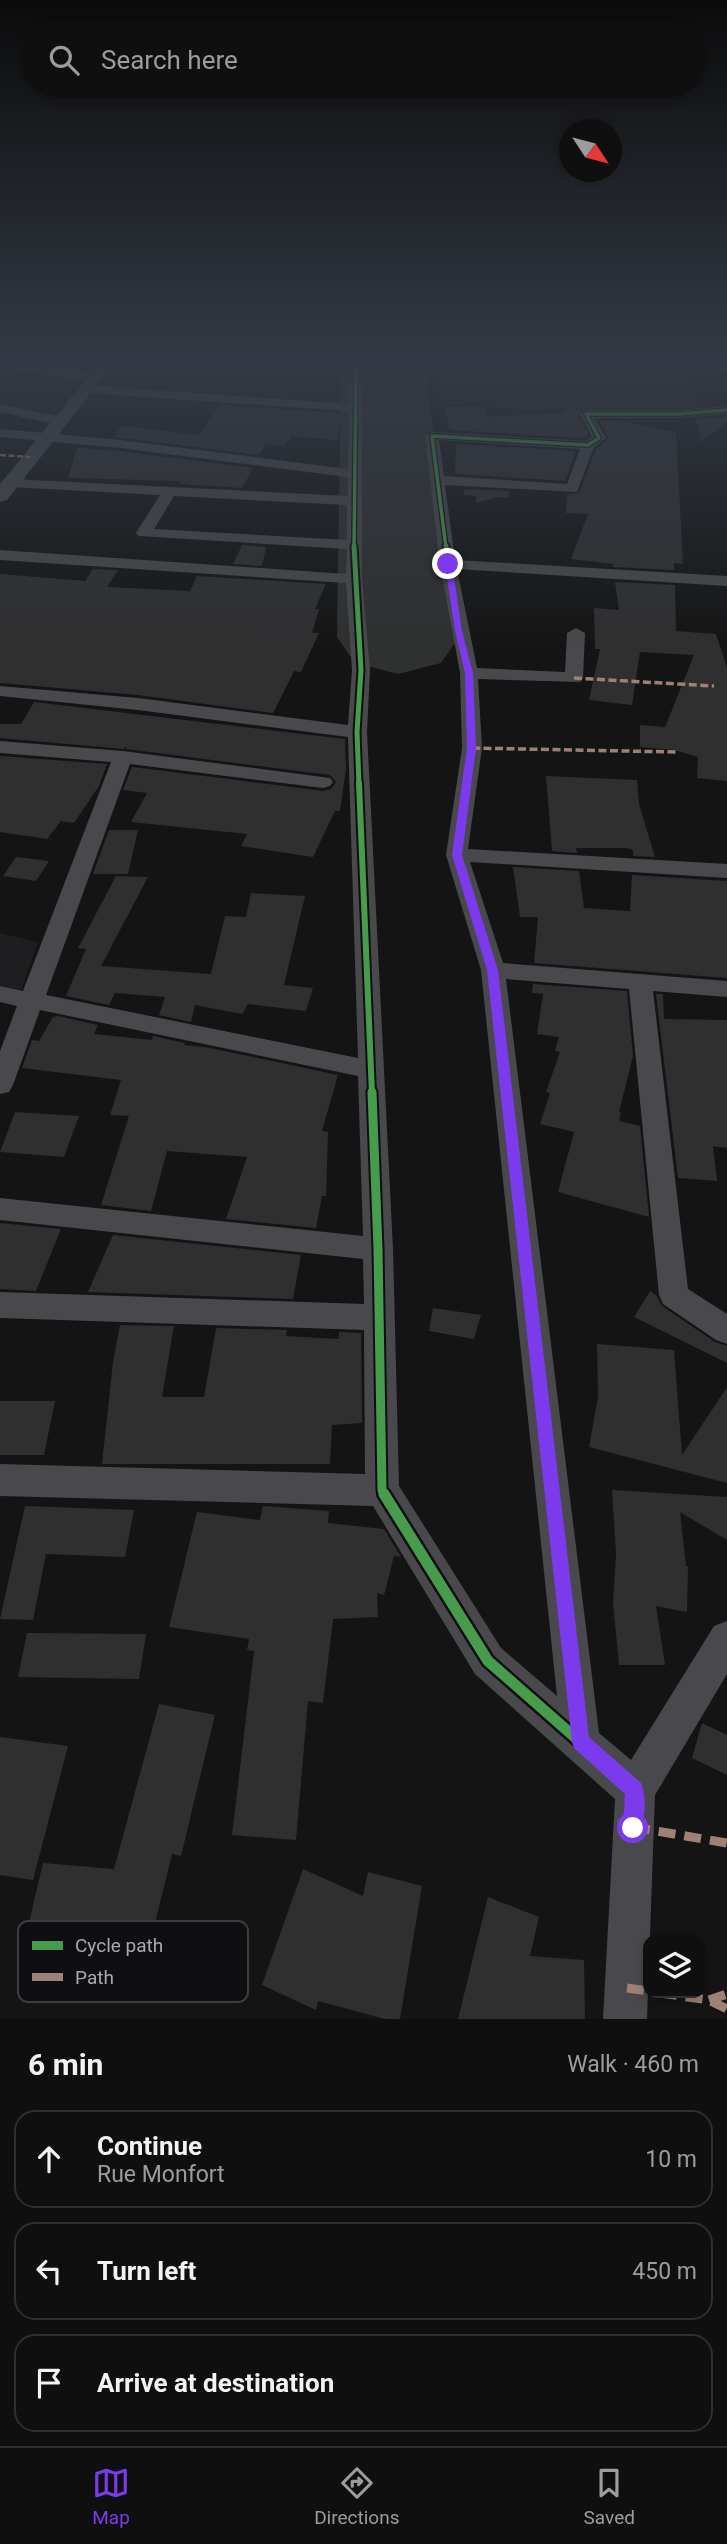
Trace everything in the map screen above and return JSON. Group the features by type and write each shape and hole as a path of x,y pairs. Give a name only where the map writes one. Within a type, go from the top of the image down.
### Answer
{"main road":[{"path":"5,489 29,459"}],"street":[{"path":"229,459 356,474"},
{"path":"356,459 354,579 361,670 357,732 378,1249 382,1490 488,1661 635,1790"},
{"path":"435,459 458,631 469,673 472,748 457,855 493,970 581,1742"},
{"path":"438,480 572,489 583,459"},
{"path":"5,489 170,491 356,501"},
{"path":"170,491 144,533 356,545"},
{"path":"0,555 354,579"},
{"path":"448,564 727,581"},
{"path":"469,673 574,678 576,633"},
{"path":"0,691 138,704 357,732"},
{"path":"0,747 123,757 323,782"},
{"path":"0,1085 123,757"},
{"path":"457,855 727,870"},
{"path":"493,970 727,989"},
{"path":"640,982 674,1295 727,1331"},
{"path":"0,994 372,1070"},
{"path":"0,1209 378,1249"},
{"path":"0,1305 379,1318"},
{"path":"0,1480 382,1490"},
{"path":"625,2019 635,1790 727,1639"}],"shaded area":[{"path":"347,459 426,459 440,561 446,644 344,639"},
{"path":"0,933 38,942 21,990 0,986"}],"building":[{"path":"74,459 184,459 253,468 242,488 180,484 181,481 68,478"},
{"path":"455,459 573,459 565,481 455,474"},
{"path":"592,459 677,459 683,564 674,563 674,570 613,567 613,564 571,559 588,514 566,513 567,494 579,493"},
{"path":"465,489 510,491 508,498 498,497 476,503 476,496 463,495"},
{"path":"242,545 266,547 262,566 233,564"},
{"path":"93,569 118,570 107,587 190,591 197,576 326,584 315,609 319,609 312,633 319,633 301,672 294,671 273,713 138,695 0,683 0,574 85,581"},
{"path":"615,582 675,585 676,631 716,634 727,668 727,781 697,778 698,757 674,750 640,747 640,725 665,727 694,655 640,652 632,705 589,700 600,649 595,649 594,608 619,610"},
{"path":"34,702 345,739 346,769 340,811 335,811 313,857 241,846 247,834 131,822 147,793 123,790 132,767 323,791 331,789 336,782 330,775 126,749 127,745 124,749 0,738 0,724 21,724"},
{"path":"0,756 107,764 99,786 74,823 61,821 47,839 0,832"},
{"path":"546,776 637,780 639,804 655,857 633,856 633,850 626,848 576,848 577,853 552,851"},
{"path":"109,830 138,830 128,874 93,874"},
{"path":"16,857 49,861 36,881 3,876"},
{"path":"513,867 579,871 584,908 630,911 632,875 727,881 727,978 534,963 538,917 520,917"},
{"path":"116,876 148,877 101,966 211,974 225,916 246,917 251,893 305,896 284,985 313,988 306,1011 248,1004 242,1014 195,1005 191,1022 159,1015 165,997 115,993 109,1005 66,996 86,949 78,948"},
{"path":"533,984 627,991 633,1056 619,1121 640,1126 649,1217 558,1192 574,1132 540,1124 550,1093 546,1092 560,1052 555,1051 559,1037 537,1034 543,994 532,993"},
{"path":"656,994 663,994 664,1019 727,1020 727,1148 713,1146 717,1181 678,1178"},
{"path":"53,1017 98,1025 94,1034 152,1040 153,1036 185,1043 184,1045 338,1075 322,1131 328,1132 326,1196 322,1196 316,1228 226,1219 247,1157 167,1151 151,1211 101,1205 129,1116 110,1115 121,1080 22,1068 32,1040 39,1041"},
{"path":"15,1112 79,1116 64,1157 0,1152"},
{"path":"0,1223 61,1229 36,1291 0,1289"},
{"path":"113,1235 301,1255 293,1299 88,1292"},
{"path":"650,1291 656,1295 662,1306 715,1342 727,1346 727,1363 634,1317"},
{"path":"433,1308 481,1315 474,1339 429,1331"},
{"path":"120,1325 174,1326 162,1397 204,1397 216,1328 287,1330 286,1336 339,1339 339,1332 361,1333 362,1423 332,1425 330,1464 102,1464 113,1362"},
{"path":"597,1344 674,1350 682,1455 727,1387 727,1483 589,1447 598,1397"},
{"path":"0,1401 55,1401 44,1455 0,1455"},
{"path":"612,1490 727,1497 727,1540 680,1512 688,1566 687,1612 656,1606 665,1665 619,1665 613,1603 616,1554"},
{"path":"25,1506 134,1510 125,1557 46,1554 33,1620 0,1619"},
{"path":"263,1506 329,1511 328,1523 384,1529 401,1557 394,1556 384,1595 377,1593 378,1617 333,1619 323,1703 308,1701 296,1840 232,1835 254,1651 247,1650 249,1639 169,1627 197,1512 260,1520"},
{"path":"27,1633 146,1634 139,1679 18,1677"},
{"path":"159,1704 215,1715 181,1856 172,1854 155,1921 29,1921 43,1863 114,1869"},
{"path":"702,1723 727,1735 727,1775 692,1758"},
{"path":"0,1737 68,1746 33,1880 0,1875"},
{"path":"303,1869 363,1896 368,1872 422,1886 400,2019 385,2019 318,2001 316,2010 262,1985"},
{"path":"488,1897 539,1917 530,1956 584,1960 585,2019 458,2019"}],"runway":[{"path":"388,459 398,637"}],"marked path":[{"path":"574,678 714,686"},
{"path":"472,748 676,752"},
{"path":"633,1827 727,1843"},
{"path":"627,1988 643,1990"},
{"path":"709,2000 727,1994"},
{"path":"695,1998 709,2000 727,2009"}],"cycle path":[{"path":"355,459 354,579 361,670 357,732 378,1249 382,1490 488,1661 635,1790"},
{"path":"435,459 448,564"}],"route":[{"path":"448,564 458,631 469,673 472,748 457,855 493,970 581,1742 635,1790 633,1828"}]}
